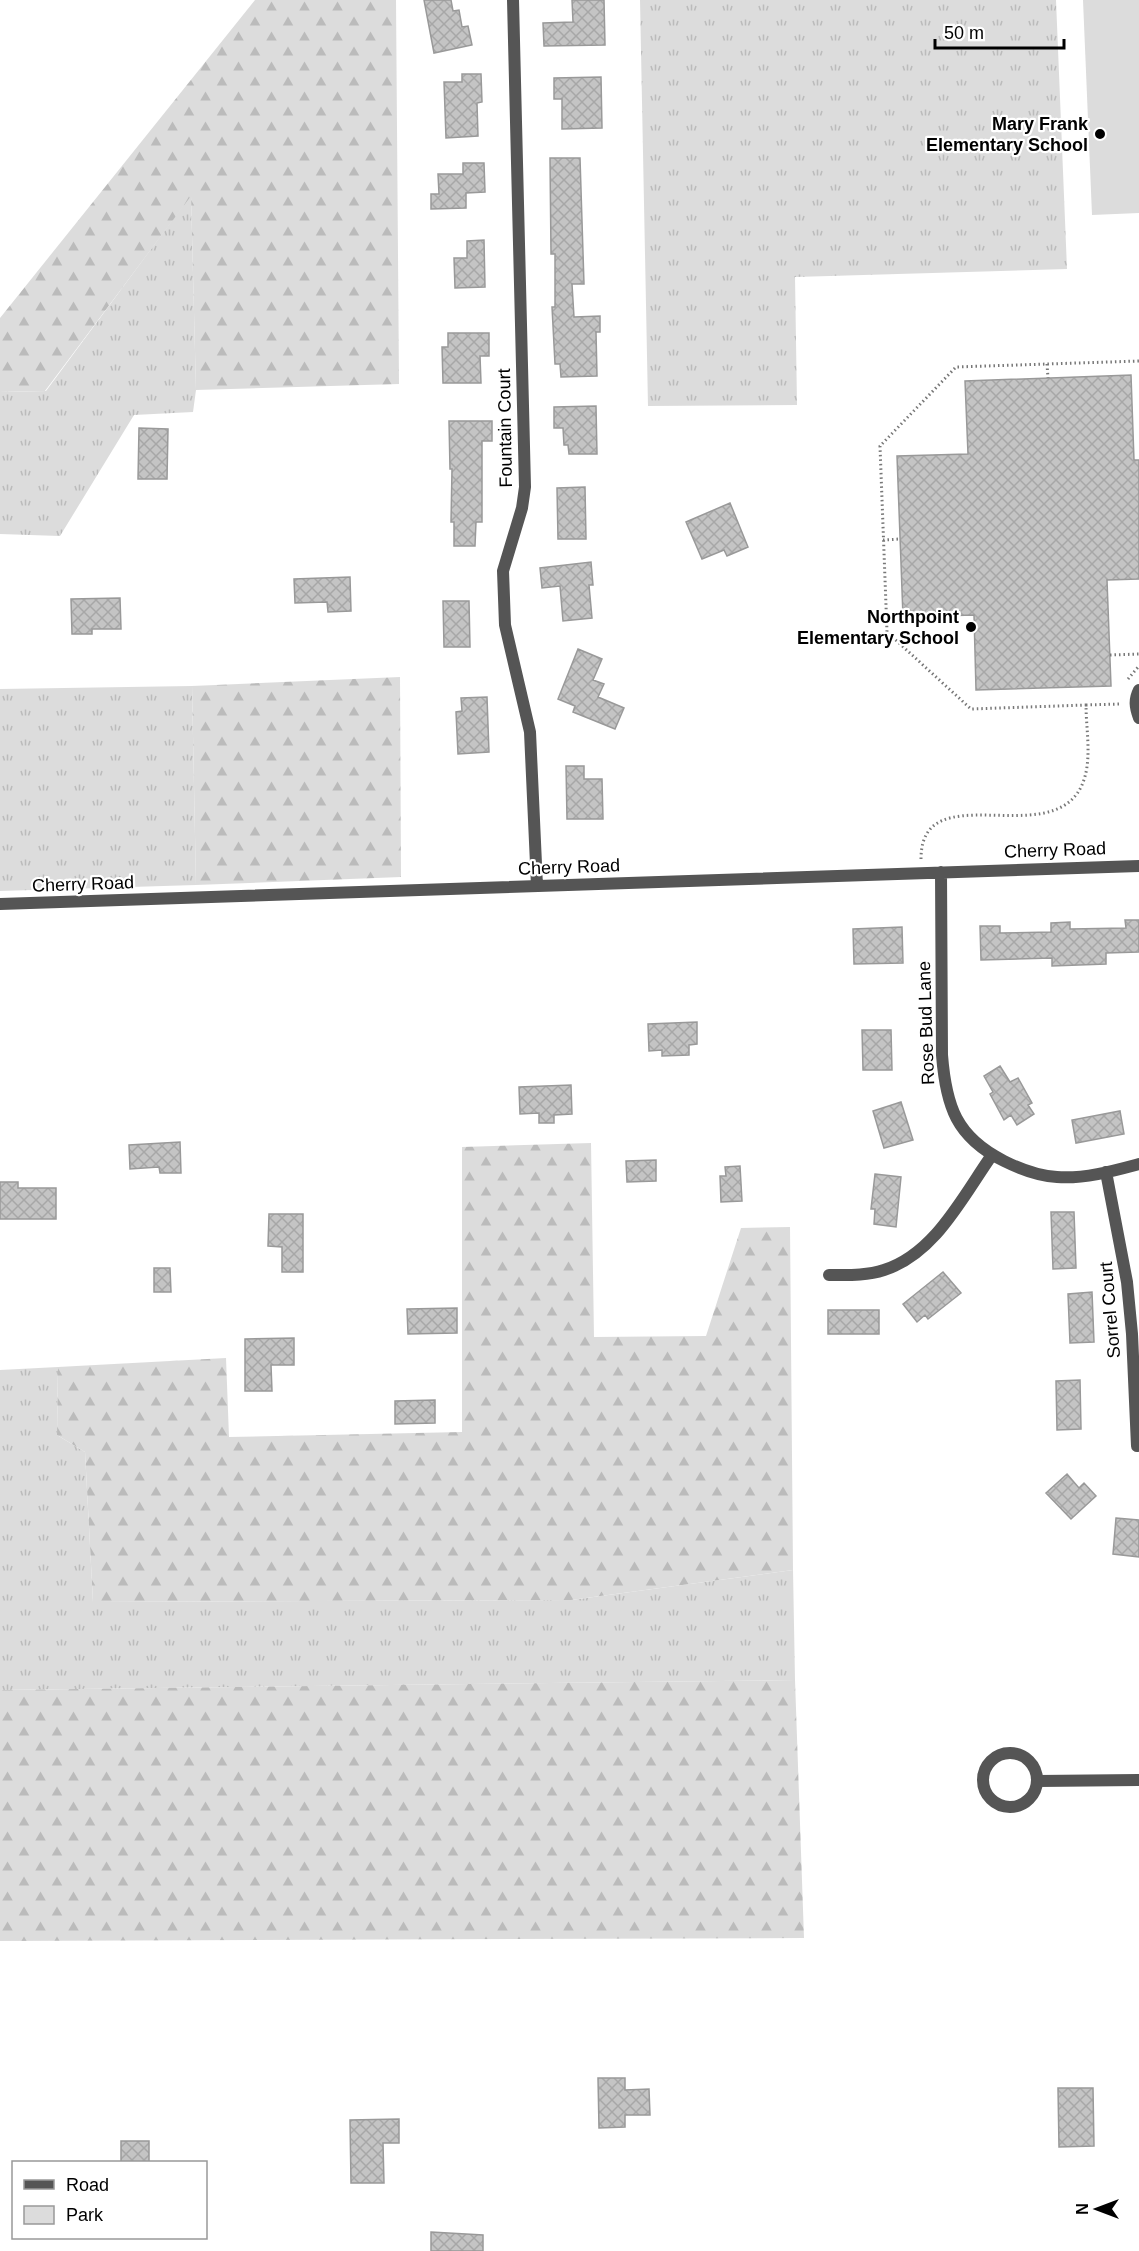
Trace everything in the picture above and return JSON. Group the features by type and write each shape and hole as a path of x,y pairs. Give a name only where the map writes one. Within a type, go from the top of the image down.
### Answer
{"street":[{"name":"Fountain Court","path":"513,0 525,487 522,508 503,571 504,614 512,663 530,732 537,885"},
{"path":"1139,690 1135,698 1135,707 1139,718"},
{"name":"Cherry Road","path":"0,904 1139,866"},
{"name":"Rose Bud Lane","path":"941,872 942,1056 944,1084 958,1123 980,1148 1033,1173 1056,1177 1106,1172 1139,1164"},
{"path":"829,1275 857,1275 883,1270 915,1255 944,1223 992,1155"},
{"name":"Sorrel Court","path":"1106,1172 1127,1282 1132,1334 1137,1446"},
{"path":"1006,1753 1024,1756 1031,1763 1038,1781 1031,1798 1023,1804 1005,1807 996,1804 984,1789 984,1770 997,1756 1006,1753"},
{"path":"1038,1781 1139,1780"}],"path":[{"path":"1121,704 971,709 887,632 880,446 956,367 1139,361"},
{"path":"1047,364 1048,378"},
{"path":"884,540 900,539"},
{"path":"1110,655 1139,654"},
{"path":"921,872 921,847 925,835 941,820 956,816 1041,815 1058,810 1068,802 1080,788 1087,768 1086,705"}],"green space":[{"path":"255,0 396,0 399,384 196,390 191,196 45,391 0,392 0,318"},
{"path":"640,0 1056,0 1067,269 795,277 797,405 648,406"},
{"path":"1083,0 1139,0 1139,213 1092,215"},
{"path":"191,195 196,390 193,412 134,415 60,536 0,534 0,392 46,391"},
{"path":"400,677 401,877 196,885 192,686"},
{"path":"192,686 196,885 0,891 0,689"},
{"path":"591,1143 594,1337 706,1336 741,1228 790,1227 793,1570 571,1600 93,1602 85,1452 57,1435 58,1367 226,1358 229,1437 462,1432 462,1147"},
{"path":"58,1367 57,1435 85,1452 93,1602 571,1600 793,1570 795,1680 0,1690 0,1370"},
{"path":"795,1680 804,1938 0,1941 0,1690"}],"building":[{"path":"424,0 451,0 453,11 459,10 462,27 468,26 472,45 434,53"},
{"path":"572,0 604,0 605,45 544,46 543,23 573,22"},
{"path":"462,74 481,74 482,102 477,103 478,136 446,138 444,82 462,82"},
{"path":"601,77 602,128 562,129 562,99 554,99 554,78"},
{"path":"550,158 580,158 584,284 572,284 574,317 600,316 600,332 596,332 597,376 561,377 560,364 555,364 552,307 555,307 555,254 551,254"},
{"path":"463,163 484,163 485,192 466,193 466,208 431,209 431,194 439,194 438,174 463,174"},
{"path":"484,240 485,287 455,288 454,258 467,258 467,241"},
{"path":"448,333 489,333 489,356 480,356 481,383 443,383 442,347 448,347"},
{"name":"Northpoint Elementary School","path":"1131,375 1134,460 1139,460 1139,579 1107,580 1111,686 976,690 974,615 903,617 897,456 968,454 965,381"},
{"path":"596,406 597,454 569,454 568,445 564,445 563,428 554,428 554,407"},
{"path":"449,421 492,421 492,441 482,441 482,522 476,522 475,546 454,546 454,522 451,522 452,469 450,469"},
{"path":"139,428 168,429 167,479 138,479"},
{"path":"585,487 586,539 558,539 557,488"},
{"path":"730,503 748,547 727,556 724,550 702,559 686,522"},
{"path":"591,562 593,585 589,585 592,618 563,621 560,586 542,588 540,568"},
{"path":"350,577 351,611 328,612 327,602 295,603 294,579"},
{"path":"120,598 121,629 92,629 92,634 72,634 71,599"},
{"path":"443,601 469,601 470,647 444,647"},
{"path":"578,649 602,659 593,680 604,684 598,697 624,708 615,729 573,712 575,706 558,699"},
{"path":"487,697 489,752 458,754 456,712 462,711 461,698"},
{"path":"566,766 584,766 584,779 602,779 603,819 567,819"},
{"path":"1125,920 1139,920 1139,952 1106,953 1106,964 1052,966 1052,958 981,960 980,926 1000,926 1000,933 1051,932 1051,923 1070,922 1070,929 1126,928"},
{"path":"902,927 903,963 854,964 853,929"},
{"path":"697,1022 697,1044 689,1045 689,1055 662,1056 662,1050 649,1051 648,1024"},
{"path":"862,1030 891,1030 892,1070 863,1070"},
{"path":"1000,1066 1010,1082 1018,1078 1032,1103 1028,1105 1034,1114 1017,1125 1011,1115 1004,1120 990,1094 993,1092 984,1076"},
{"path":"571,1085 572,1114 554,1115 554,1123 539,1123 539,1113 520,1114 519,1087"},
{"path":"901,1102 913,1140 884,1148 873,1111"},
{"path":"1120,1111 1124,1134 1076,1143 1072,1120"},
{"path":"180,1142 181,1173 160,1173 159,1167 130,1169 129,1145"},
{"path":"656,1160 656,1181 627,1182 626,1161"},
{"path":"740,1166 742,1201 721,1202 720,1176 726,1176 725,1167"},
{"path":"875,1174 901,1177 896,1227 874,1224 875,1209 871,1209"},
{"path":"0,1182 18,1182 18,1188 56,1188 56,1219 0,1219"},
{"path":"1051,1212 1074,1212 1076,1268 1053,1269"},
{"path":"269,1214 303,1214 303,1272 282,1272 282,1247 268,1246"},
{"path":"154,1268 170,1268 171,1292 154,1292"},
{"path":"943,1272 961,1293 928,1319 925,1315 917,1322 903,1304"},
{"path":"1092,1292 1094,1342 1070,1343 1068,1294"},
{"path":"457,1308 457,1333 408,1334 407,1309"},
{"path":"828,1310 879,1310 879,1334 828,1334"},
{"path":"294,1338 294,1365 271,1365 272,1391 245,1391 245,1339"},
{"path":"1080,1380 1081,1429 1057,1430 1056,1381"},
{"path":"435,1400 435,1423 395,1424 395,1401"},
{"path":"1067,1474 1079,1488 1084,1483 1096,1496 1071,1519 1046,1493"},
{"path":"1116,1518 1139,1520 1139,1557 1113,1554"},
{"path":"598,2078 625,2078 625,2090 649,2089 650,2115 625,2115 625,2127 599,2128"},
{"path":"1058,2088 1093,2088 1094,2146 1059,2147"},
{"path":"399,2119 399,2143 383,2143 384,2183 351,2183 350,2120"},
{"path":"121,2141 149,2141 149,2161 121,2161"},
{"path":"431,2232 483,2235 483,2251 431,2251"}],"place":[{"name":"Mary Frank Elementary School","path":"1100,134"},
{"name":"Northpoint Elementary School","path":"971,627"}]}
